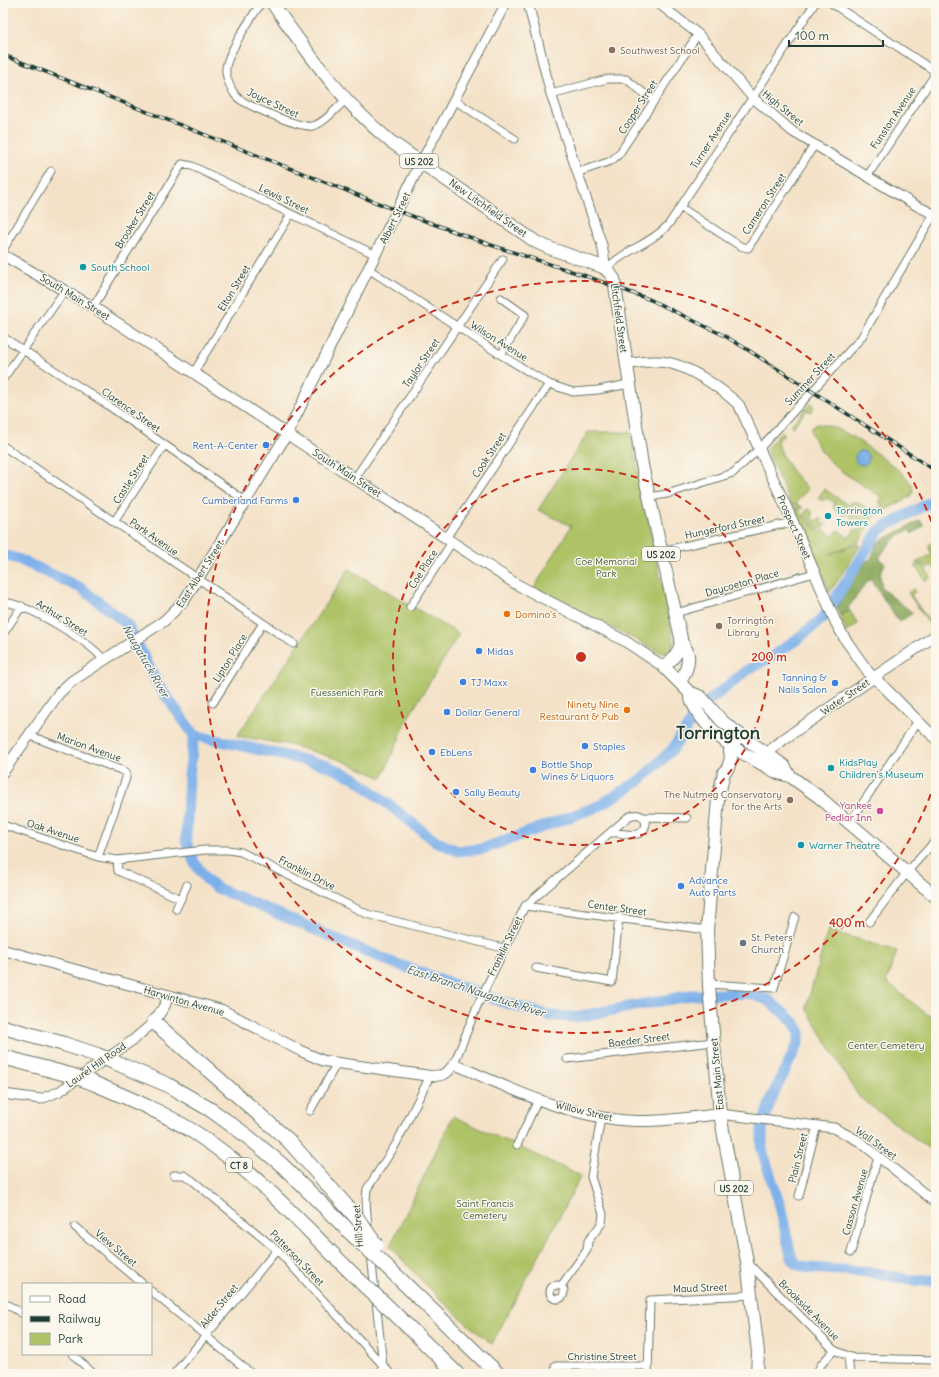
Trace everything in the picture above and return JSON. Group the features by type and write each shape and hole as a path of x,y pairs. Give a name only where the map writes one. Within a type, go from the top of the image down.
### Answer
{"highway":[{"path":"154,1022 288,1140 357,1218 408,1287"},
{"name":"CT 8","path":"3,1027 97,1055 168,1085 211,1110 247,1136 282,1165 497,1373"},
{"name":"CT 8","path":"3,1057 88,1081 148,1106 197,1134 236,1162 457,1374"}],"main road":[{"name":"New Litchfield Street","path":"272,3 346,100 374,128 536,242 606,269"},
{"name":"Albert Street","path":"287,434 370,270 421,162"},
{"name":"South Main Street","path":"3,255 94,307 516,584 625,641 664,667 702,704 704,719 729,747 780,774 790,776"},
{"name":"Litchfield Street","path":"606,269 613,278 616,287 629,384 649,497 676,613 681,642 687,649 689,656 686,670 680,682"},
{"name":"Prospect Street","path":"626,364 662,362 679,365 728,394 739,405 793,522 836,623 853,652 874,678 936,739"},
{"name":"East Albert Street","path":"3,772 28,735 60,693 72,681 164,621 178,609 247,502 287,434"},
{"name":"Water Street","path":"758,763 766,753 791,734 936,635"},
{"path":"664,667 674,657 681,642"},
{"path":"702,704 723,722 784,766 790,776 850,822 936,896"},
{"name":"East Main Street","path":"739,734 729,747 724,758 722,768 724,772 718,799 708,930 709,985 720,1114 752,1295 758,1352 757,1374"},
{"name":"Harwinton Avenue","path":"3,950 222,1010 303,1052 324,1061 430,1076"},
{"name":"Laurel Hill Road","path":"154,1022 166,1005 168,995"},
{"name":"Franklin Street","path":"430,1076 442,1076 448,1073 454,1064"},
{"name":"Willow Street","path":"454,1064 538,1100 601,1117 635,1121 667,1120 720,1114"}],"street":[{"name":"Joyce Street","path":"261,3 231,54 226,68 228,80 236,96 248,104 301,127 318,125 346,100"},
{"name":"Albert Street","path":"421,162 506,3"},
{"name":"Litchfield Street","path":"528,3 551,94 579,172 604,250 606,269"},
{"name":"High Street","path":"658,3 698,34 752,97 793,132 935,215"},
{"name":"Turner Avenue","path":"606,269 618,258 659,235 669,224 815,3"},
{"path":"831,3 841,6 936,73"},
{"name":"Cooper Street","path":"579,172 611,161 619,154 698,34"},
{"name":"Funston Avenue","path":"868,175 936,73"},
{"path":"551,94 607,79 626,79 654,101"},
{"path":"454,100 515,139"},
{"name":"Cameron Street","path":"680,207 740,246 748,248 815,144"},
{"name":"Lewis Street","path":"182,164 192,166 376,256"},
{"name":"Brooker Street","path":"94,307 182,164"},
{"path":"3,250 51,171"},
{"name":"Elton Street","path":"194,372 291,214"},
{"name":"Summer Street","path":"649,497 667,494 733,473 760,448 861,338 935,215"},
{"name":"Taylor Street","path":"355,478 503,259"},
{"name":"Wilson Avenue","path":"370,270 501,355 549,384 573,392 598,390 629,384"},
{"path":"3,379 65,290"},
{"path":"501,298 525,315 501,355"},
{"name":"Clarence Street","path":"3,337 103,402 164,446 247,502"},
{"name":"Cook Street","path":"449,540 549,384"},
{"name":"Park Avenue","path":"3,446 294,644"},
{"name":"Castle Street","path":"114,522 164,446"},
{"name":"Hungerford Street","path":"661,551 793,522"},
{"name":"Coe Place","path":"410,608 449,540"},
{"name":"Daycoeton Place","path":"676,613 814,573"},
{"name":"Arthur Street","path":"3,602 22,606 49,620 91,648 104,660"},
{"path":"3,634 22,606"},
{"name":"Lipton Place","path":"213,703 263,623"},
{"path":"850,822 918,722"},
{"name":"Marion Avenue","path":"28,735 126,772 126,778 98,856"},
{"name":"Franklin Street","path":"454,1064 478,1004 525,906 632,815 644,817"},
{"path":"612,833 641,833 646,825 644,817 687,818"},
{"name":"Oak Avenue","path":"3,825 98,856"},
{"path":"869,922 908,871 936,840"},
{"name":"Franklin Drive","path":"98,856 117,860 205,850 228,850 241,852 367,914 504,948"},
{"path":"117,860 118,871 181,899"},
{"path":"176,909 187,885"},
{"name":"Center Street","path":"525,906 708,930"},
{"path":"709,985 774,988 795,917"},
{"path":"536,968 612,982 619,918"},
{"name":"Laurel Hill Road","path":"3,1094 41,1099 60,1091 133,1040 154,1022"},
{"name":"Baeder Street","path":"567,1059 714,1042"},
{"path":"310,1111 337,1063"},
{"name":"Hill Street","path":"383,1366 367,1215 367,1189 412,1114 430,1076"},
{"path":"517,1145 538,1100"},
{"name":"Wall Street","path":"720,1114 834,1128 859,1141 936,1203"},
{"path":"561,1286 587,1250 588,1241 602,1223 603,1214 590,1177 601,1117"},
{"name":"Plain Street","path":"799,1196 817,1125"},
{"name":"Casson Avenue","path":"851,1252 878,1157"},
{"name":"Patterson Street","path":"174,1175 184,1175 192,1180 277,1250 391,1374"},
{"name":"View Street","path":"75,1227 142,1283"},
{"name":"Alder Street","path":"174,1374 277,1250"},
{"name":"Brookside Avenue","path":"747,1262 834,1350 848,1357 936,1360"},
{"path":"152,1292 252,1374"},
{"name":"Maud Street","path":"648,1366 650,1300 752,1295"},
{"path":"3,1302 22,1313"},
{"path":"817,1374 820,1366 834,1350"},
{"path":"73,1355 94,1374"},
{"path":"848,1357 850,1374"},
{"path":"379,1374 383,1366"},
{"name":"Christine Street","path":"555,1366 648,1366"},
{"path":"648,1366 648,1374"}],"green space":[{"path":"811,403 814,407 811,412 807,410 792,428 790,426"},
{"path":"817,424 827,425 858,440 896,468 912,485 913,489 910,497 870,518 849,503 857,502 872,511 875,508 878,509 882,504 879,502 882,497 849,477 830,461 815,441 810,429"},
{"path":"782,431 785,435 777,440 782,454 793,472 808,489 796,503 803,508 801,510 795,505 791,505 766,449"},
{"name":"Coe Memorial Park","path":"588,432 630,432 674,643 669,652 664,654 534,588 571,526 538,510"},
{"path":"824,489 871,520 874,518 859,542 830,554 859,544 860,546 830,592 793,507 798,509 808,522 822,533 824,530 833,536 838,530 849,538 855,529 859,531 861,528 856,522 859,521 859,517 854,518 852,521 852,516 849,514 843,516 842,512 839,510 838,512 833,507 835,504 833,501 826,498 823,501 818,498"},
{"path":"808,509 812,511 812,519 815,521 821,518 821,523 824,525 827,522 821,530 810,522 804,514"},
{"path":"920,520 924,526 912,534 909,530 895,539 888,545 879,558 885,564 880,574 882,589 913,613 899,622 870,578 848,608 850,611 840,616 837,608 860,564 871,559 877,543"},
{"path":"936,540 936,571 932,565 927,568 923,563 917,564 917,562 932,554 928,546"},
{"path":"922,564 931,577 926,581 915,566"},
{"name":"Fuessenich Park","path":"349,569 459,634 408,718 382,778 341,760 290,745 237,736"},
{"path":"913,589 915,592 911,595 928,620 932,618 936,624 932,628 908,593"},
{"path":"850,611 858,624 847,632 840,616"},
{"name":"Center Cemetery","path":"828,930 897,951 886,982 936,1021 936,1154 859,1097 806,1008"},
{"name":"Saint Francis Cemetery","path":"453,1116 581,1176 492,1344 439,1298 390,1246"}],"water":[{"path":"859,451 865,451 869,455 869,461 865,465 859,465 855,461 855,455"}],"waterway":[{"path":"194,735 325,765 355,778 435,841 458,851 483,849 599,806 639,781 672,750 701,707 746,671 776,654 823,618 879,530 936,499"},
{"name":"Naugatuck River","path":"3,555 18,559 81,588 127,624 159,686 194,735"},
{"name":"East Branch Naugatuck River","path":"194,735 189,775 186,841 194,862 206,879 217,888 391,962 506,1003 551,1016 576,1017 692,995 749,993 768,1000 794,1022 800,1033 798,1044 771,1099 762,1129 762,1150 780,1206 791,1256 796,1264 808,1268 870,1272 917,1281 936,1280"}],"railway":[{"path":"3,55 398,211 491,245 586,276 651,300 725,336 936,471"}],"place":[{"name":"Southwest School","path":"612,50"},
{"name":"South School","path":"83,267"},
{"name":"Rent-A-Center","path":"266,445"},
{"name":"Cumberland Farms","path":"296,500"},
{"name":"Torrington Towers","path":"828,516"},
{"name":"Domino's","path":"507,614"},
{"name":"Torrington Library","path":"719,626"},
{"name":"Midas","path":"479,651"},
{"name":"TJ Maxx","path":"463,682"},
{"name":"Tanning & Nails Salon","path":"835,683"},
{"name":"Ninety Nine Restaurant & Pub","path":"627,710"},
{"name":"Dollar General","path":"447,712"},
{"name":"Staples","path":"585,746"},
{"name":"EbLens","path":"432,752"},
{"name":"KidsPlay Children's Museum","path":"831,768"},
{"name":"Bottle Shop Wines & Liquors","path":"533,770"},
{"name":"Sally Beauty","path":"456,792"},
{"name":"The Nutmeg Conservatory for the Arts","path":"790,800"},
{"name":"Yankee Pedlar Inn","path":"880,811"},
{"name":"Warner Theatre","path":"801,845"},
{"name":"Advance Auto Parts","path":"681,886"},
{"name":"St. Peters Church","path":"743,943"}],"district":[{"name":"Torrington","path":"718,732"}]}
